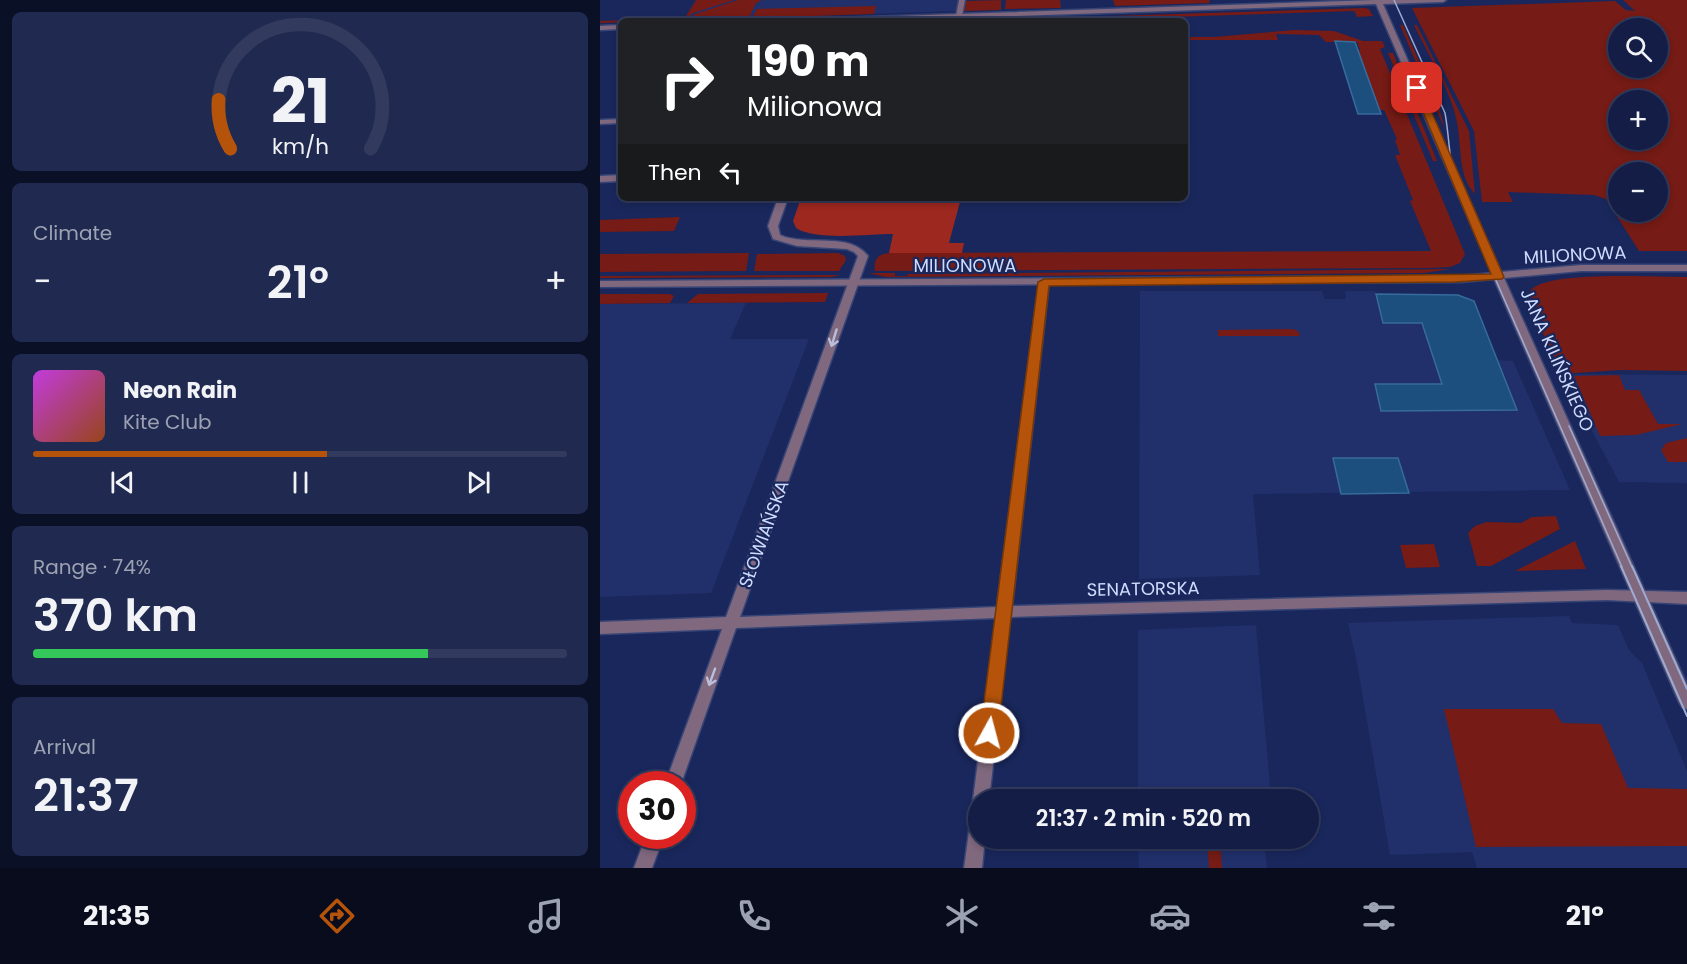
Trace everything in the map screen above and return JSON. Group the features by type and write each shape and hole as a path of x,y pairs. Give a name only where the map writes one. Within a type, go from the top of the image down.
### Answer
{"street":[{"path":"959,16 962,0"},
{"path":"898,18 1443,0"},
{"name":"JANA KILIŃSKIEGO","path":"1379,1 1498,277 1687,702"},
{"path":"600,28 618,27"},
{"path":"600,122 618,121"},
{"path":"600,179 618,178"},
{"path":"782,201 773,226 776,237 795,245 845,245 857,248 863,256 854,283"},
{"name":"MILIONOWA","path":"600,284 1455,279 1581,268 1687,268"},
{"path":"982,789 1044,282"},
{"name":"SŁOWIAŃSKA","path":"678,771 854,283"},
{"name":"SENATORSKA","path":"600,628 1004,612 1606,595 1687,598"},
{"path":"643,868 650,849"},
{"path":"973,868 975,849"}],"shaded area":[{"path":"696,0 959,0 956,11 685,18"},
{"path":"696,0 734,0 693,13 685,18"},
{"path":"738,0 762,0 756,3 749,18 691,18 695,14"},
{"path":"1001,0 1001,10 963,11 965,1"},
{"path":"1006,0 1060,0 1061,8 1005,9"},
{"path":"1113,0 1209,0 1210,3 1115,6"},
{"path":"1623,0 1687,0 1687,251 1639,251 1621,222 1668,222 1668,162 1608,162 1608,202 1606,199 1594,195 1508,192 1513,202 1482,202 1474,131 1412,8 1615,1 1626,10 1635,11"},
{"path":"876,6 874,14 752,18 757,9"},
{"path":"1364,8 1369,9 1373,16 1357,17 1354,11 1138,18 1045,18"},
{"path":"618,20 618,22 600,23 600,21"},
{"path":"1400,25 1403,25 1438,104 1445,130"},
{"path":"1414,25 1417,25 1469,131 1475,194 1463,172 1458,128 1452,103"},
{"path":"1294,30 1334,31 1363,41 1382,41 1385,47 1380,49 1465,254 1460,263 1450,267 1429,268 875,271 877,258 889,253 1431,251 1410,201 1413,200 1395,155 1400,155 1395,140 1397,139 1384,110 1380,110 1357,42 1326,42 1319,35 1276,34 1278,40 1188,40 1188,37"},
{"path":"1388,53 1393,53 1437,161 1433,161"},
{"path":"800,201 960,201 949,243 964,243 962,253 889,253 893,234 829,236 805,232 796,228 793,221"},
{"path":"680,217 674,231 600,232 600,220"},
{"path":"749,253 746,271 600,272 600,254"},
{"path":"838,253 845,256 846,260 839,271 754,271 757,254"},
{"path":"1451,269 1424,273 885,277 869,273 895,273 895,276 907,276 908,274"},
{"path":"840,275 831,277 600,278 600,276"},
{"path":"1607,276 1687,277 1687,371 1620,370 1562,374 1528,301 1533,288 1562,279"},
{"path":"1140,291 1322,291 1324,299 1346,299 1345,291 1375,291 1376,294 1458,295 1474,301 1497,360 1513,361 1570,490 1253,494 1260,575 1139,579"},
{"path":"828,293 825,302 687,303 698,294"},
{"path":"600,294 670,294 674,296 670,303 600,304"},
{"path":"746,303 730,339 809,339 711,593 600,597 600,304"},
{"path":"1292,329 1298,331 1300,336 1218,336 1218,330"},
{"path":"1562,374 1687,375 1687,483 1619,482"},
{"path":"1619,375 1625,390 1639,390 1658,424 1682,424 1636,435 1600,436 1574,376"},
{"path":"1687,438 1687,462 1668,462 1661,450 1666,443"},
{"path":"1556,516 1560,529 1491,566 1477,566 1468,533 1475,526 1487,522 1521,523 1532,517"},
{"path":"1575,541 1586,569 1515,571"},
{"path":"1434,544 1440,567 1406,568 1400,545"},
{"path":"1569,616 1572,623 1618,625 1629,650 1642,663 1687,771 1687,868 1477,868 1472,852 1390,855 1348,623"},
{"path":"1256,625 1270,789 1138,789 1138,630"},
{"path":"1444,709 1553,709 1562,723 1601,724 1628,788 1687,789 1687,846 1476,847"},
{"path":"1138,849 1265,849 1267,868 1139,868"},
{"path":"1208,849 1221,849 1222,868 1209,868"}],"building":[{"path":"1335,41 1355,42 1381,114 1358,114"},
{"path":"1376,294 1458,295 1474,301 1517,410 1381,411 1375,384 1442,384 1422,323 1383,323"},
{"path":"1333,458 1398,458 1409,493 1341,494"}],"tram line":[{"path":"1394,0 1445,113 1451,164 1458,194 1622,567"},
{"path":"1569,426 1632,567"},
{"path":"1621,566 1687,716"},
{"path":"1632,566 1687,689"}],"route":[{"path":"989,733 1044,282 1498,277 1417,88"}]}
